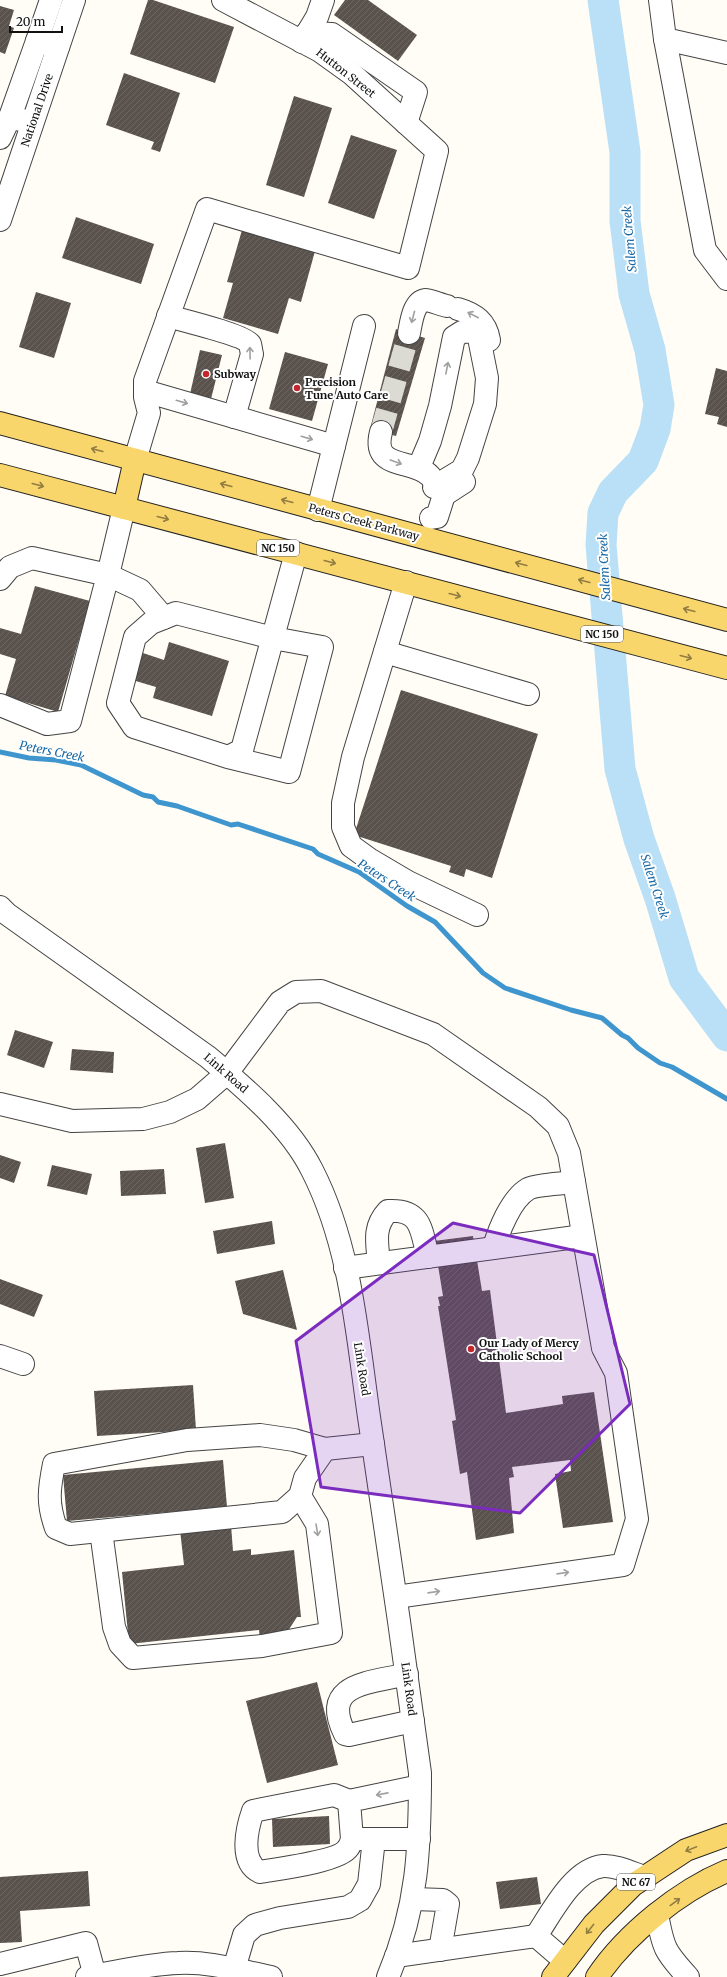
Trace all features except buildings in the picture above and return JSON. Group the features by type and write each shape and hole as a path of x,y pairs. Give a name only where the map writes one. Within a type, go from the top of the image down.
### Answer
{"main road":[{"name":"Peters Creek Parkway","path":"0,424 318,510 428,528 558,575 727,620"},
{"path":"124,508 135,460"},
{"name":"NC 150","path":"0,475 649,646 727,668"},
{"name":"NC 67","path":"559,1969 594,1924 633,1885 686,1850 727,1835"},
{"path":"597,1977 624,1944 658,1914 686,1894 727,1871"}],"street":[{"path":"0,138 10,117 51,0"},
{"name":"National Drive","path":"0,220 74,0"},
{"name":"Hutton Street","path":"168,316 207,209 408,268 438,151 352,74 320,51 305,37 223,0"},
{"path":"305,37 324,0"},
{"path":"660,0 665,39 705,250 727,279"},
{"path":"305,37 332,34 416,92 406,123"},
{"path":"665,39 727,53"},
{"path":"37,41 58,47"},
{"path":"10,117 32,123"},
{"path":"409,333 416,308 419,303 425,300 453,308 479,318 488,330 498,385 498,398 478,467 470,478 444,495 437,517 428,528"},
{"path":"135,460 148,413 145,381 168,316 229,334 243,339 250,344 252,354 234,417"},
{"path":"318,510 364,326"},
{"path":"418,467 430,441 438,413 454,337 462,332 473,331 480,338 487,378 485,404 468,458 462,470 434,487"},
{"path":"145,391 334,446"},
{"path":"381,432 380,448 384,456 393,462 418,467 431,478 434,487 428,510 428,528"},
{"path":"0,705 47,724 70,721 124,508"},
{"path":"228,757 242,750 296,553"},
{"path":"0,579 10,567 32,558 108,575 140,590 164,618"},
{"path":"406,582 353,757 343,803 343,827 351,846 369,859 408,882 477,915"},
{"path":"176,613 273,638 322,647 289,772 228,757 134,727 118,703 136,638 151,623 164,618 176,613"},
{"path":"384,652 528,694"},
{"name":"Link Road","path":"0,907 13,919 208,1057 228,1073 263,1106 294,1142 312,1168 328,1205 338,1234 345,1268 373,1444 407,1674 420,1786 417,1877 413,1899 396,1956 388,1977"},
{"path":"0,1104 72,1121 143,1119 170,1112 197,1099 228,1073 280,1002 296,992 321,991 433,1034 538,1107 558,1126 569,1153 603,1348 616,1373 637,1519 623,1564 396,1597"},
{"path":"494,1248 499,1230 514,1204 528,1189 574,1182"},
{"path":"380,1263 377,1230 380,1220 388,1211 402,1210 415,1218 420,1227 428,1257"},
{"path":"345,1268 583,1236"},
{"path":"0,1356 23,1364"},
{"path":"325,1449 305,1478 300,1496 282,1512 70,1534 56,1528 50,1511 49,1490 54,1464 187,1440 260,1435 294,1440 325,1449 373,1444"},
{"path":"101,1531 114,1627 120,1644 133,1658 262,1646 331,1633 317,1524 300,1496"},
{"path":"407,1674 350,1688 340,1697 338,1703 341,1727 345,1734 349,1735 413,1721"},
{"path":"349,1801 352,1839 348,1848 344,1852 326,1859 260,1872 256,1870 247,1852 246,1838 253,1811 334,1795 349,1801 420,1786"},
{"path":"352,1839 419,1839"},
{"path":"234,1969 244,1935 255,1926 280,1918 348,1907 360,1900 369,1884 374,1839"},
{"path":"396,1956 536,1936 566,1891 584,1873 603,1866 620,1869 644,1877"},
{"path":"413,1899 443,1900 448,1904 440,1950"},
{"path":"658,1914 662,1940 669,1957 688,1977"},
{"path":"536,1936 559,1969"},
{"path":"0,1964 86,1943 91,1976 178,1962 215,1965 271,1977"}],"highlighted area":[{"path":"453,1223 594,1255 630,1404 520,1513 321,1487 296,1341"}],"waterway":[{"name":"Salem Creek","path":"603,0 625,152 625,221 634,294 650,350 659,405 655,429 643,461 613,492 603,513 601,545 620,769 639,839 660,898 684,978 727,1036"},
{"name":"Peters Creek","path":"0,752 29,758 56,760 81,765 143,795 153,797 158,802 177,806 231,825 238,824 313,849 318,854 359,872 407,906 435,922 483,973 505,988 571,1010 602,1018 622,1035 628,1038 638,1048 660,1063 672,1067 727,1099"}],"tunnel":[{"path":"381,432 409,333"}],"place":[{"name":"Subway","path":"206,374"},
{"name":"Precision Tune Auto Care","path":"297,388"},
{"name":"Our Lady of Mercy Catholic School","path":"471,1349"}]}
